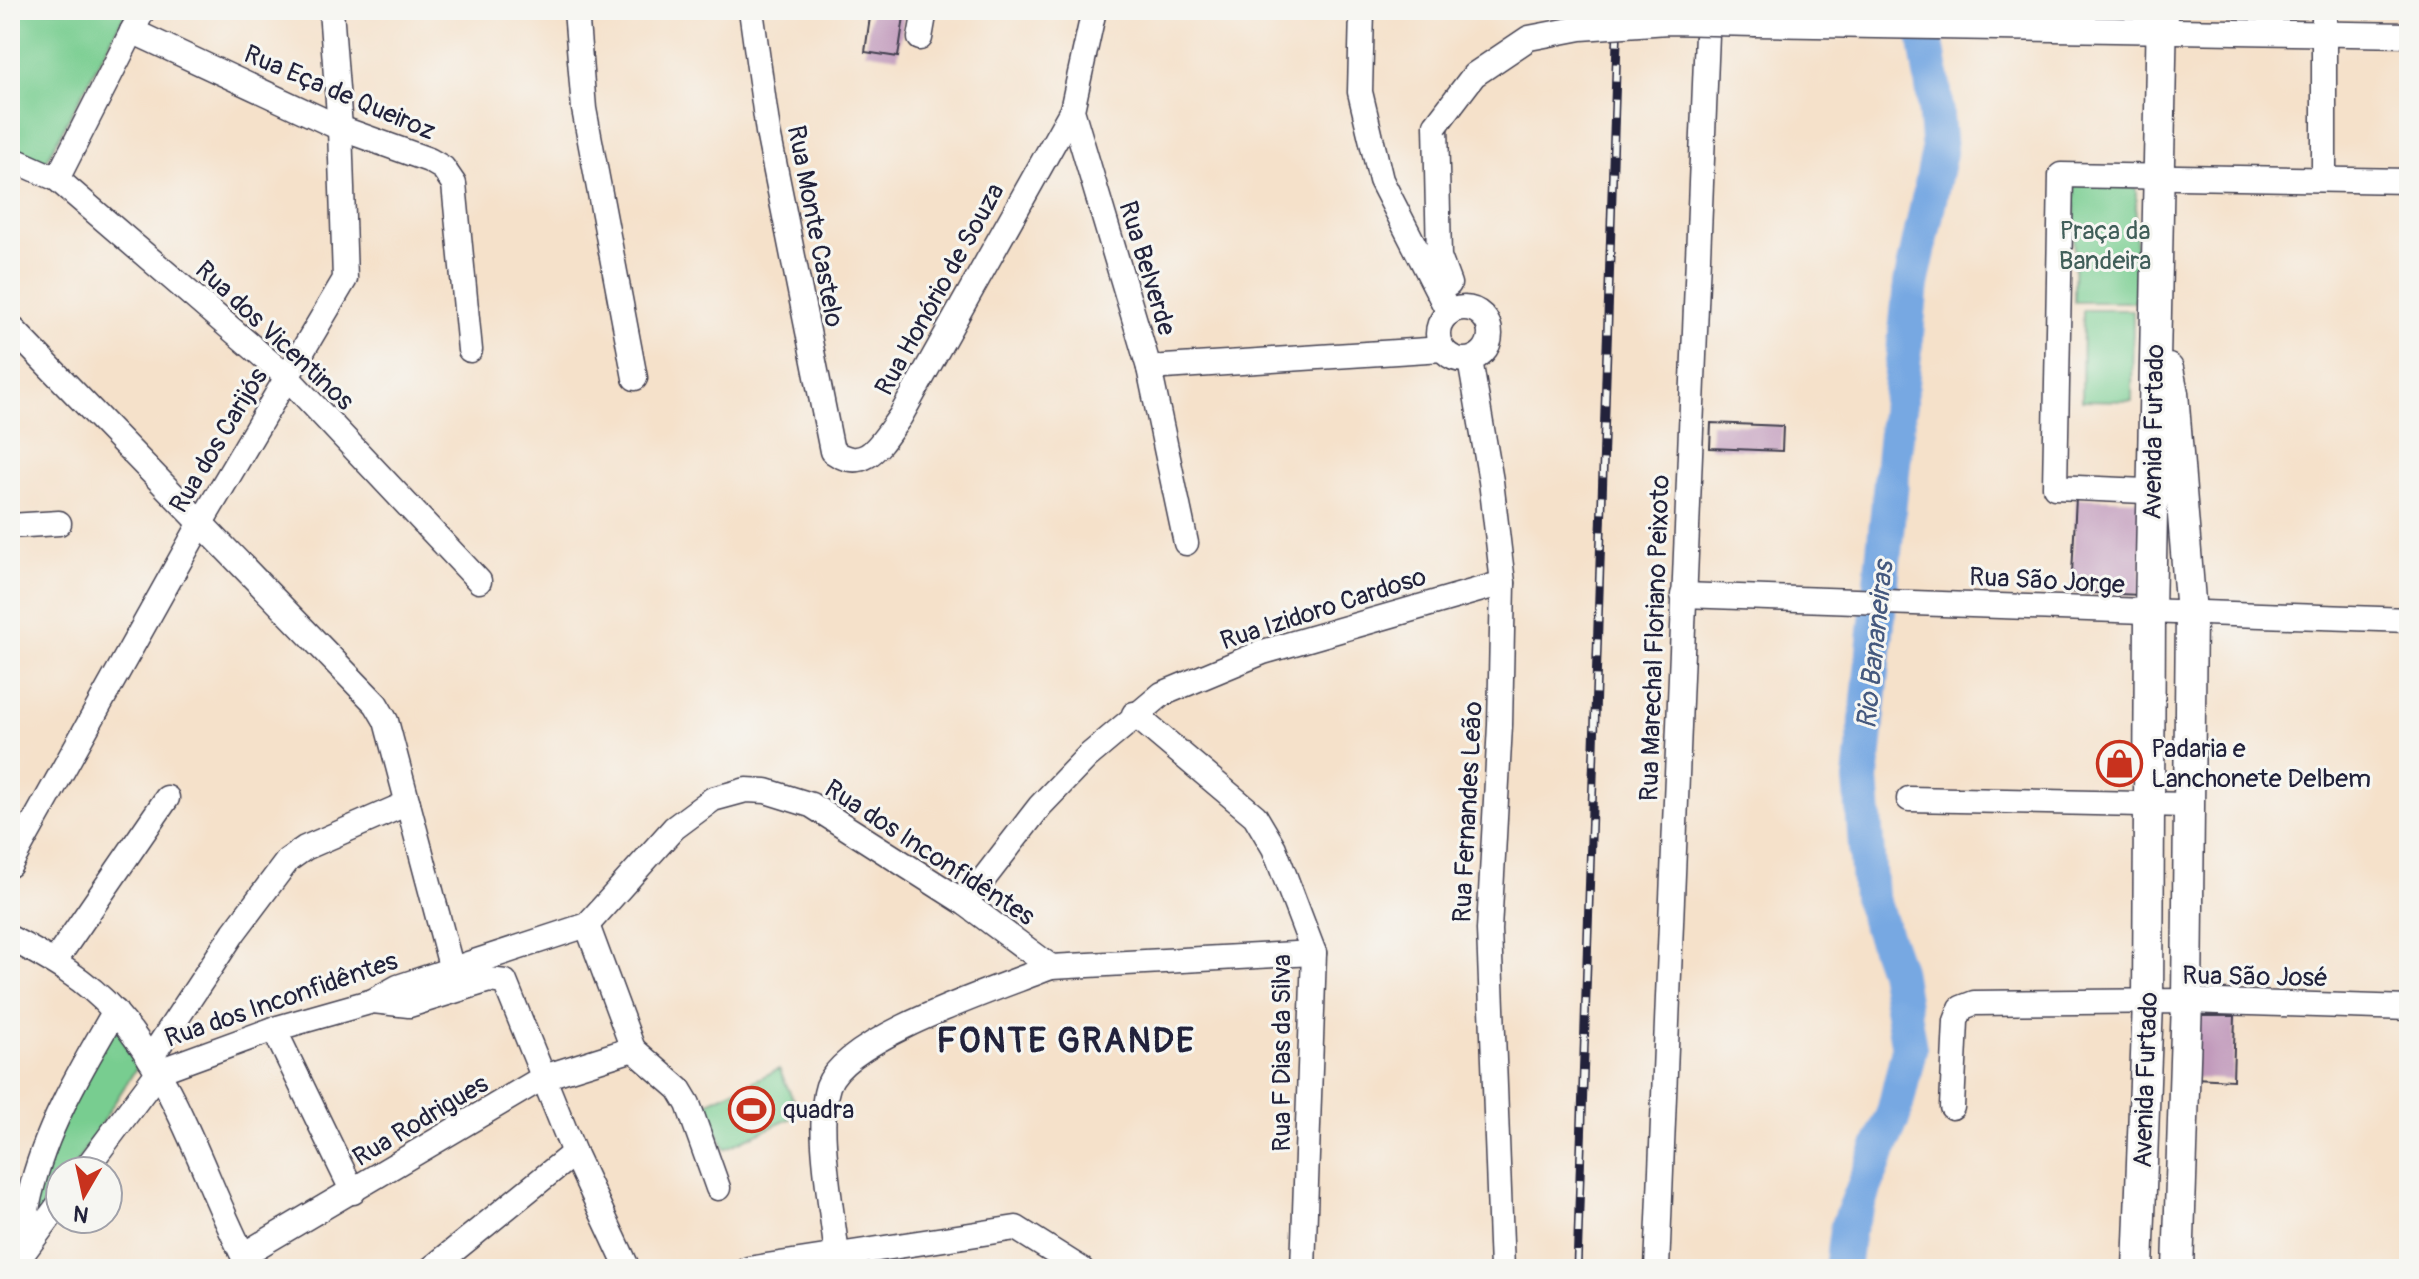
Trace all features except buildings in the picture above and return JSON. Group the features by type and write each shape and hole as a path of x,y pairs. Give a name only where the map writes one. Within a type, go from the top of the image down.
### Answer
{"street":[{"name":"Rua dos Carijós","path":"10,865 202,521 345,279 340,128 331,10"},
{"path":"576,10 584,109 635,378"},
{"name":"Rua Monte Castelo","path":"751,10 768,132 832,451"},
{"path":"920,38 925,10"},
{"name":"Rua Belverde","path":"1094,10 1072,110 1149,368 1186,543"},
{"path":"1362,10 1360,92 1381,180 1454,311"},
{"name":"Rua Marechal Floriano Peixoto","path":"1657,1269 1708,10"},
{"path":"1454,311 1439,257 1436,125 1474,75 1529,38 1581,28 1668,22 1949,27 2013,19 2324,22 2409,35"},
{"name":"Rua Eça de Queiroz","path":"138,20 340,128 443,168 454,184 470,350"},
{"path":"57,179 138,20"},
{"name":"Avenida Furtado","path":"2138,1269 2148,1002 2150,613 2167,492 2173,393 2156,314 2162,20"},
{"path":"2324,22 2324,179"},
{"name":"Rua Honório de Souza","path":"832,451 845,460 858,460 872,454 900,417 1072,110"},
{"name":"Rua dos Vicentinos","path":"10,158 57,179 287,377 479,581"},
{"path":"2167,492 2055,487 2061,175 2409,181"},
{"path":"1454,311 1478,313 1490,329 1486,348 1470,360 1450,357 1443,349 1438,330 1454,311"},
{"path":"10,326 376,704 386,721 452,970"},
{"path":"1149,368 1443,349"},
{"name":"Rua Fernandes Leão","path":"1470,360 1491,481 1503,583 1500,725 1489,930 1502,1269"},
{"name":"Avenida Furtado","path":"2167,492 2191,613 2187,1001 2178,1269"},
{"path":"10,526 59,523"},
{"name":"Rua Izidoro Cardoso","path":"965,903 1040,806 1134,714 1162,694 1263,652 1503,583"},
{"name":"Rua São Jorge","path":"1683,595 2409,620"},
{"name":"Rua F Dias da Silva","path":"1134,714 1255,816 1274,848 1314,953 1303,1269"},
{"name":"Rua dos Inconfidêntes","path":"155,1065 373,1001 398,987 587,925 674,828 713,799 746,790 790,796 811,805 965,903 1051,967"},
{"path":"55,961 167,798"},
{"path":"1909,799 2149,807 2189,805"},
{"path":"95,1155 155,1065 234,932 288,860 305,848 408,803"},
{"path":"587,925 633,1049 671,1081 683,1097 718,1188"},
{"path":"10,938 55,961 115,1011 155,1065 246,1262"},
{"path":"837,1257 823,1123 829,1085 857,1052 923,1018 1051,967 1314,953"},
{"path":"373,1001 409,1005 489,980 505,982 574,1153 628,1269"},
{"name":"Rua São José","path":"1952,1107 1956,1021 1961,1008 1974,1003 2187,1001 2409,1008"},
{"path":"17,1262 30,1195 47,1144 72,1086 115,1011"},
{"path":"274,1029 353,1192"},
{"name":"Rua Rodrigues","path":"246,1262 353,1192 544,1077 633,1049"},
{"path":"431,1269 574,1153"},
{"path":"17,1262 44,1225"},
{"path":"748,1269 1016,1228 1081,1269"}],"green space":[{"path":"10,10 127,10 44,165 10,148"},
{"name":"Praça da Bandeira","path":"2075,184 2136,188 2135,302 2074,302"},
{"path":"2083,310 2133,310 2132,401 2082,400"},
{"path":"106,1005 137,1067 81,1155 51,1155"},
{"name":"quadra","path":"779,1069 800,1114 725,1149 704,1104"},
{"path":"44,1174 44,1213 10,1266"}],"waterway":[{"name":"Rio Bananeiras","path":"1842,1269 1847,1230 1894,1113 1909,1049 1896,970 1870,896 1861,780 1911,284 1939,152 1934,93 1921,10"}],"railway":[{"path":"1577,1269 1618,10"}],"place":[{"name":"Padaria e Lanchonete Delbem","path":"2120,763"},
{"name":"quadra","path":"752,1109"}],"district":[{"name":"FONTE GRANDE","path":"1066,1040"}]}
